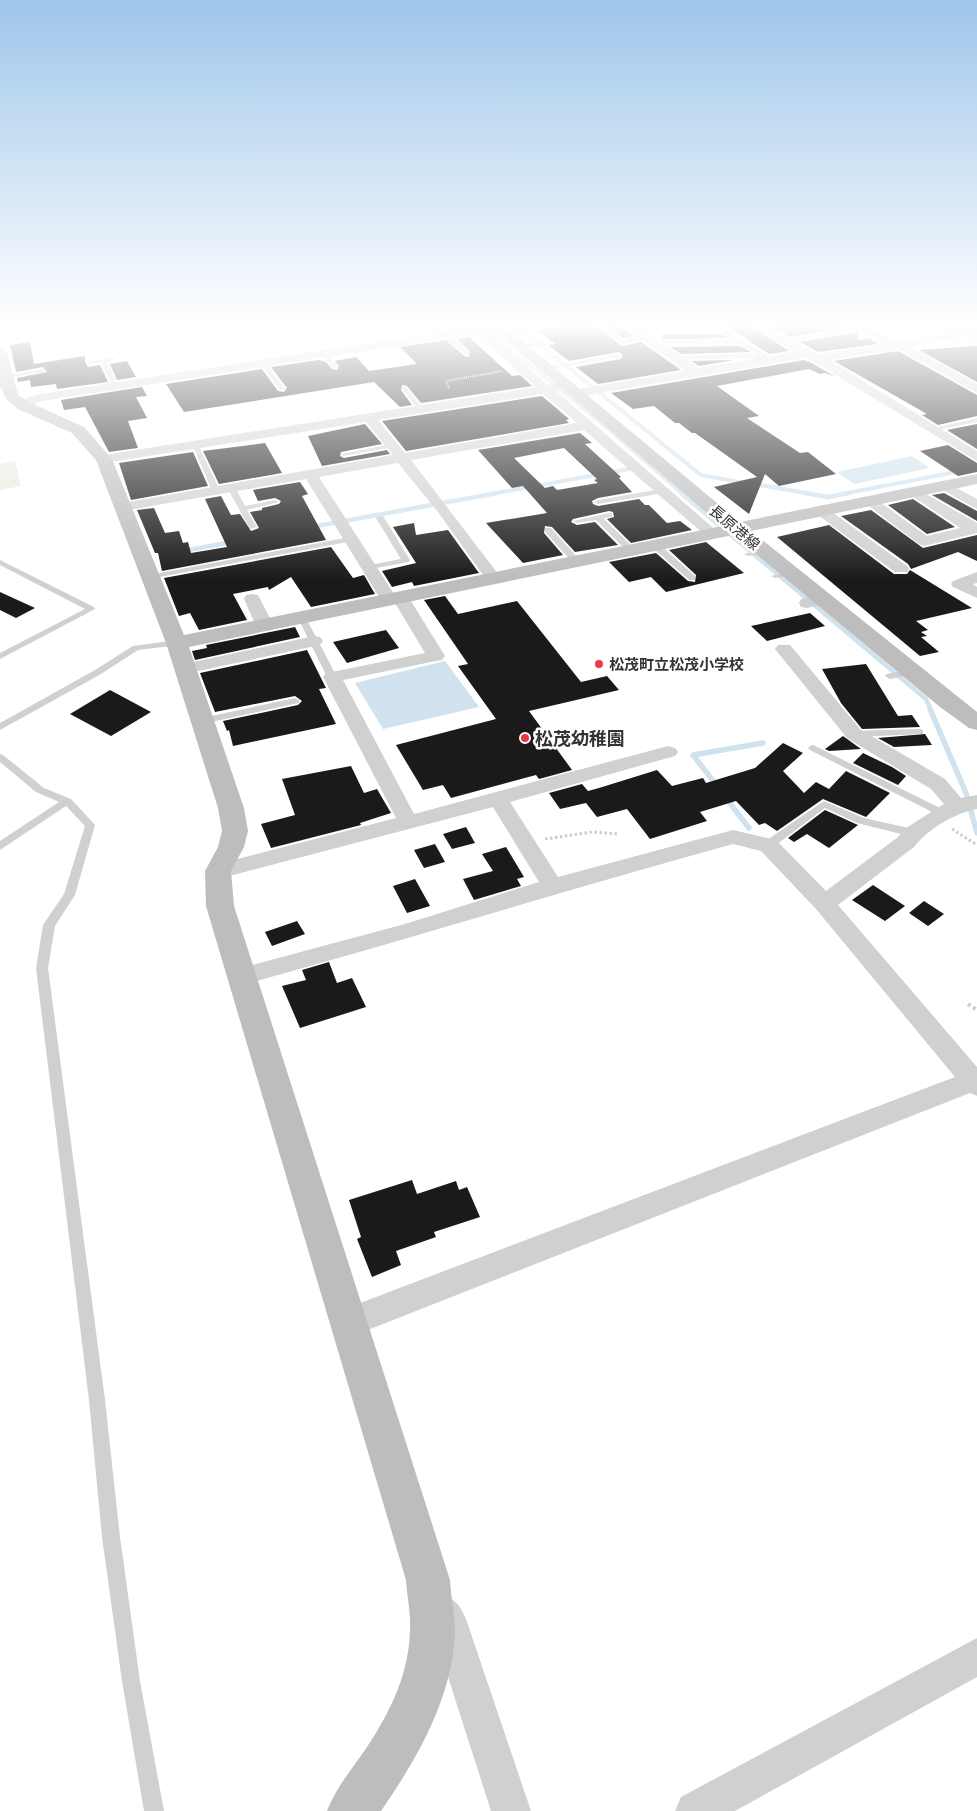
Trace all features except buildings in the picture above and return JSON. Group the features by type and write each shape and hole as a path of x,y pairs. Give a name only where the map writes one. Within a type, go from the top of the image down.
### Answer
{"street":[{"path":"35,411 78,430 94,444 104,459 180,656 202,721 231,808 235,831 231,847 218,871 220,906 350,1322 428,1580 432,1637 422,1692 395,1750 351,1811"},
{"path":"104,459 411,411"},
{"path":"572,411 661,492 724,531"},
{"name":"長原港線","path":"595,411 724,531 756,553 814,601 977,723"},
{"path":"902,411 977,456"},
{"path":"369,417 443,509 494,579"},
{"path":"124,507 589,426"},
{"path":"311,475 368,568 394,599 436,656 332,677 409,823"},
{"path":"180,656 265,626 977,479"},
{"path":"944,485 977,504"},
{"path":"914,491 974,528"},
{"path":"868,500 924,541 974,528"},
{"path":"820,510 901,569"},
{"path":"977,577 959,584 977,593"},
{"path":"252,599 265,626"},
{"path":"180,656 314,641"},
{"path":"784,649 854,734 938,784 945,813"},
{"path":"218,871 409,823 498,799 523,790 668,752"},
{"path":"498,799 553,886"},
{"path":"824,903 854,883 906,842 913,833 945,813 977,802"},
{"path":"242,976 405,932 553,886 733,837 768,845 824,903 975,1083 350,1322"},
{"path":"429,1598 448,1619 511,1811"},
{"path":"695,1811 977,1657"}],"lane":[{"path":"933,429 977,420"},
{"path":"194,444 216,492"},
{"path":"344,454 392,446"},
{"path":"232,489 245,508 253,527"},
{"path":"598,502 661,492"},
{"path":"245,508 275,502"},
{"path":"577,521 609,515"},
{"path":"368,568 406,560 380,518"},
{"path":"598,518 631,550"},
{"path":"548,530 576,561"},
{"path":"149,577 350,539"},
{"path":"655,545 692,578"},
{"path":"0,562 91,609 0,656"},
{"path":"302,618 332,677"},
{"path":"0,726 98,672 136,648 180,656"},
{"path":"890,676 911,672"},
{"path":"202,721 295,701"},
{"path":"0,714 10,720"},
{"path":"854,734 920,732"},
{"path":"812,748 945,813"},
{"path":"0,757 40,790 67,801 90,826 69,895 49,925 42,968 97,1400 111,1537 131,1681 154,1811"},
{"path":"0,846 67,801"},
{"path":"768,845 824,804 861,821 913,833"}],"path":[{"path":"945,813 977,845"},
{"path":"526,844 544,839 592,832 619,834"},
{"path":"968,1004 977,1010"}],"shaded area":[{"path":"15,461 21,486 0,490 0,464"}],"water":[{"path":"912,456 930,468 854,484 837,472"},
{"path":"445,661 479,707 383,729 355,683"}],"waterway":[{"path":"586,411 683,494"},
{"path":"621,411 701,475 744,483"},
{"path":"842,494 977,468"},
{"path":"491,494 629,469"},
{"path":"754,484 812,494"},
{"path":"311,527 497,493"},
{"path":"681,493 926,699 931,710"},
{"path":"805,493 828,497 849,493"},
{"path":"183,551 232,542"},
{"path":"930,709 966,793 977,833"},
{"path":"718,787 693,755 763,743"},
{"path":"725,797 749,828"}],"place":[{"name":"松茂町立松茂小学校","path":"599,664"},
{"name":"松茂幼稚園","path":"525,738"}]}
